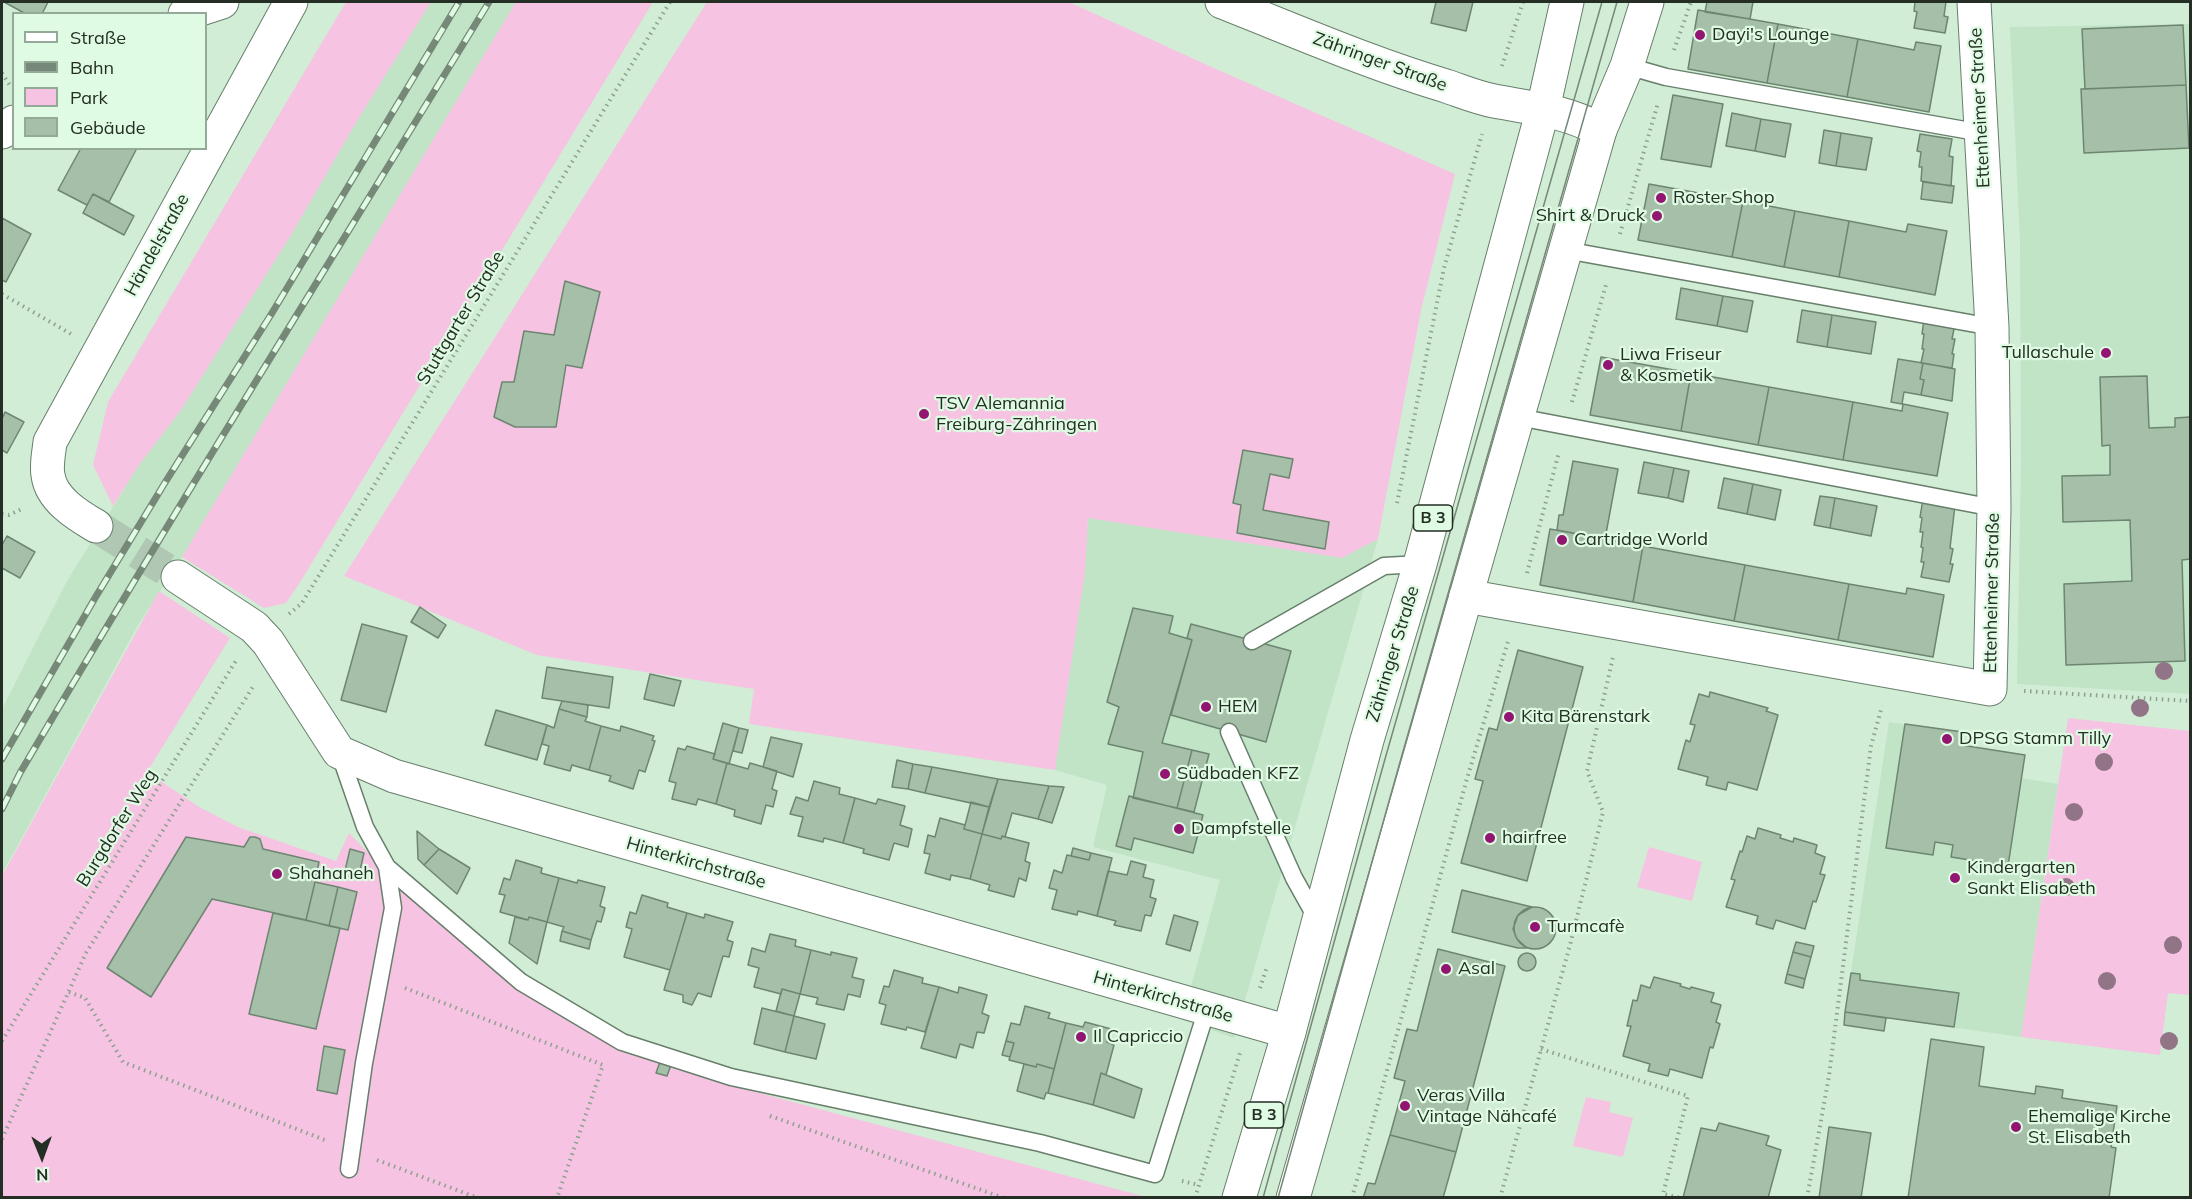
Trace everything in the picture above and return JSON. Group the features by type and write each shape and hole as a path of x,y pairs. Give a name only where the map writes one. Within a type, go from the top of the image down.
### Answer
{"street":[{"path":"191,12 222,2"},
{"name":"Händelstraße","path":"96,526 55,495 48,475 50,442 291,2"},
{"name":"Zähringer Straße","path":"1222,2 1406,74 1492,100 1543,109 1584,121 1600,129"},
{"name":"Zähringer Straße","path":"1239,1197 1289,1032 1367,740 1420,564 1543,109 1567,2"},
{"path":"1293,1197 1600,129 1627,66 1647,2"},
{"name":"Ettenheimer Straße","path":"1466,596 1990,689 1994,508 1992,327 1974,2"},
{"path":"178,577 254,627 268,644 339,752"},
{"name":"Hinterkirchstraße","path":"339,752 394,776 1289,1032"}],"lane":[{"path":"1627,66 1666,77 1982,133"},
{"path":"1565,250 1992,327"},
{"path":"1518,417 1994,508"},
{"path":"1252,641 1384,566 1420,564"},
{"path":"1229,732 1294,878 1319,923"},
{"path":"339,752 365,828 387,867 521,982 622,1042 731,1077 1040,1143 1155,1174 1207,1009"},
{"path":"349,1169 364,1063 393,908 387,867"}],"path":[{"name":"Stuttgarter Straße","path":"268,644 302,603 670,2"},
{"path":"1396,509 1444,268 1492,100 1523,2"},
{"path":"2,73 12,87"},
{"path":"2,294 100,350"},
{"path":"1500,1197 1570,945 1603,812 1587,771 1620,624"},
{"name":"Burgdorfer Weg","path":"2,1041 246,643 268,644"},
{"path":"2,1140 86,953 268,644"},
{"path":"1808,1197 1828,1076 1872,746 1891,671"},
{"path":"1990,689 2190,701"},
{"path":"1195,1197 1267,966"},
{"path":"381,979 603,1065 614,1066"},
{"path":"69,992 85,998 123,1062 478,1197"},
{"path":"1540,1049 1688,1096 1663,1194 1681,1197"},
{"path":"557,1197 603,1065"},
{"path":"759,1112 1004,1197"}],"shaded area":[{"path":"431,2 516,2 182,557 138,625 2,874 2,709 67,581 139,465 181,410 291,235 357,121"},
{"name":"Tullaschule","path":"2190,24 2190,694 2017,684 2021,463 2020,242 2010,27"},
{"path":"1088,518 1342,558 1378,539 1234,1038 1182,1020 1220,880 1093,847 1107,785 1055,770 1085,572"},
{"name":"Kindergarten Sankt Elisabeth","path":"1889,722 1963,732 1961,745 2025,755 2021,778 2058,784 2021,1037 1845,1012"}],"green space":[{"path":"346,2 431,2 357,121 291,235 181,410 139,465 113,506 93,465 108,402"},
{"path":"516,2 653,2 299,584 286,603 264,608 182,557"},
{"name":"TSV Alemannia Freiburg-Zähringen","path":"707,2 1069,2 1455,174 1421,310 1378,539 1342,558 1088,518 1085,572 1055,770 749,724 754,689 537,655 344,576"},
{"path":"159,591 230,638 147,772 199,807 238,827 336,861 349,833 396,881 515,988 620,1048 730,1085 1146,1197 2,1198 2,876"},
{"path":"2068,718 2190,731 2190,995 2168,993 2160,1055 2021,1037"},
{"path":"1649,847 1702,862 1692,901 1637,887"},
{"path":"1586,1097 1611,1102 1609,1112 1633,1118 1623,1157 1573,1146"}],"building":[{"path":"4,2 48,2 43,12 22,12"},
{"path":"1436,2 1473,2 1466,31 1431,23"},
{"path":"1707,2 1753,2 1750,19 1705,12"},
{"path":"1915,2 1946,2 1944,16 1948,17 1945,33 1914,28 1917,12 1914,11"},
{"path":"1698,10 1778,24 1767,83 1688,69"},
{"path":"1778,24 1858,39 1847,97 1767,83"},
{"path":"2183,25 2186,85 2085,89 2082,29"},
{"path":"1858,39 1914,50 1916,42 1941,46 1929,112 1847,97"},
{"path":"2186,85 2189,148 2084,153 2081,89"},
{"path":"1673,95 1723,104 1711,167 1661,159"},
{"path":"1732,113 1761,119 1755,151 1726,146"},
{"path":"1761,119 1791,124 1785,157 1755,151"},
{"path":"1824,130 1841,133 1836,166 1819,163"},
{"path":"1841,133 1872,138 1866,170 1836,166"},
{"path":"1920,134 1952,139 1949,156 1953,157 1951,186 1921,181 1922,167 1919,167 1921,152 1917,151"},
{"path":"80,150 136,150 109,202 93,194 87,205 58,190"},
{"path":"1923,182 1954,186 1952,203 1921,199"},
{"path":"1649,184 1743,201 1732,257 1638,240"},
{"path":"93,194 134,216 124,235 83,213"},
{"path":"1743,201 1795,211 1784,267 1732,257"},
{"path":"1795,211 1849,221 1839,277 1784,267"},
{"path":"2,218 31,234 6,282 2,280"},
{"path":"1849,221 1906,232 1908,224 1947,231 1935,295 1839,277"},
{"path":"565,281 600,292 582,368 566,365 556,427 515,427 494,417 502,382 514,382 524,331 554,335"},
{"path":"1681,288 1723,296 1717,326 1676,319"},
{"path":"1723,296 1753,301 1747,332 1717,326"},
{"path":"1802,310 1832,315 1827,347 1797,342"},
{"path":"1832,315 1876,322 1871,354 1827,347"},
{"path":"1924,319 1955,324 1952,339 1955,339 1952,368 1921,363 1924,349 1922,349 1924,334 1922,334"},
{"path":"1601,357 1691,373 1681,431 1590,415"},
{"path":"1898,359 1923,363 1920,379 1924,380 1921,395 1904,392 1902,404 1891,402"},
{"path":"1923,363 1955,369 1952,401 1921,395 1924,380 1920,379"},
{"path":"1691,373 1769,387 1758,445 1681,431"},
{"path":"2147,376 2149,428 2175,427 2175,418 2190,417 2190,559 2182,560 2185,661 2066,665 2064,584 2132,581 2130,520 2063,522 2062,476 2110,475 2110,445 2102,446 2100,377"},
{"path":"1769,387 1853,402 1843,460 1758,445"},
{"path":"1853,402 1902,411 1903,404 1948,413 1937,476 1843,460"},
{"path":"5,412 24,422 7,453 2,450 2,419"},
{"path":"1243,450 1293,459 1289,478 1270,474 1263,510 1329,522 1325,549 1237,533 1241,505 1233,503"},
{"path":"1573,461 1618,469 1605,539 1557,530 1559,515 1563,515"},
{"path":"1644,462 1674,468 1668,498 1638,493"},
{"path":"1674,468 1689,471 1683,502 1668,498"},
{"path":"1724,478 1753,484 1747,514 1718,508"},
{"path":"1753,484 1781,490 1775,520 1747,514"},
{"path":"1820,496 1835,498 1830,528 1814,525"},
{"path":"1835,498 1877,506 1871,536 1830,528"},
{"path":"1923,499 1955,505 1950,548 1953,549 1950,564 1953,564 1949,582 1921,577 1924,562 1921,562 1923,532 1920,532"},
{"path":"1550,529 1643,546 1633,602 1540,585"},
{"path":"7,536 35,552 20,578 2,568 2,545"},
{"path":"1643,546 1745,565 1734,621 1633,602"},
{"path":"1745,565 1849,584 1838,640 1734,621"},
{"path":"1849,584 1906,594 1907,588 1944,595 1933,657 1838,640"},
{"path":"420,607 446,625 438,638 411,622"},
{"path":"1133,608 1173,616 1169,633 1192,640 1162,743 1192,750 1177,808 1133,798 1143,752 1108,744 1119,707 1107,702"},
{"path":"362,624 407,636 386,712 341,700"},
{"path":"1191,624 1291,651 1266,742 1171,715 1192,640 1187,638"},
{"path":"1518,650 1583,667 1527,881 1461,863 1483,781 1475,779 1489,728 1497,730"},
{"path":"547,667 613,677 609,708 542,698"},
{"path":"650,674 681,681 674,706 644,699"},
{"path":"1710,692 1768,708 1766,711 1778,715 1757,790 1728,782 1726,790 1706,785 1708,777 1678,769 1686,740 1690,742 1695,725 1690,724 1699,694 1709,697"},
{"path":"562,701 588,705 587,717 559,709"},
{"path":"559,709 587,717 585,721 601,726 589,770 572,765 570,771 544,764 549,746 542,744 547,725 554,728"},
{"path":"496,710 547,725 537,760 485,745"},
{"path":"723,723 739,728 729,764 713,759"},
{"path":"1905,724 1963,732 1961,745 2025,755 2008,866 1951,857 1953,845 1935,842 1933,855 1886,848"},
{"path":"601,726 620,731 621,726 654,736 652,740 655,741 645,772 639,770 633,789 609,781 611,776 589,770"},
{"path":"739,728 748,730 742,753 733,751"},
{"path":"771,737 802,744 793,777 763,767"},
{"path":"687,746 715,754 713,759 727,763 716,804 698,799 696,805 672,799 676,783 669,781 678,748 685,750"},
{"path":"1192,750 1209,754 1194,812 1177,808"},
{"path":"897,760 913,764 908,789 892,787"},
{"path":"727,763 748,769 750,763 777,771 772,789 777,791 773,807 766,805 761,824 734,816 735,810 716,804"},
{"path":"913,764 932,767 925,793 908,789"},
{"path":"932,767 998,779 989,807 925,793"},
{"path":"998,779 1049,786 1038,819 1012,813 1005,837 1002,836 1001,839 982,834"},
{"path":"814,781 840,788 839,794 855,798 843,843 824,838 823,842 798,836 803,817 790,814 796,797 808,801"},
{"path":"1049,786 1064,787 1052,823 1038,819"},
{"path":"1129,796 1203,815 1193,853 1134,838 1131,850 1116,846"},
{"path":"855,798 876,804 878,799 905,806 900,825 912,829 908,847 894,843 889,860 863,853 864,849 843,843"},
{"path":"971,802 989,807 982,834 964,829"},
{"path":"940,818 965,825 964,829 982,834 970,879 951,875 950,880 925,873 930,854 924,853 928,835 935,837"},
{"path":"1758,828 1781,835 1780,838 1793,842 1794,838 1817,845 1815,853 1825,857 1820,874 1825,875 1816,902 1813,901 1805,929 1776,920 1773,929 1756,924 1758,916 1726,907 1735,880 1731,879 1740,851 1742,852 1747,836 1755,839"},
{"path":"417,831 439,849 424,865 418,859"},
{"path":"982,834 1029,843 1025,861 1030,863 1026,881 1019,878 1014,897 988,890 990,885 970,879"},
{"path":"186,837 244,847 250,837 255,837 260,839 263,849 319,862 315,882 306,920 212,899 151,997 107,968"},
{"path":"1073,848 1091,853 1089,860 1071,856"},
{"path":"350,849 364,853 358,879 344,875"},
{"path":"439,849 470,868 457,894 424,865"},
{"path":"1091,853 1112,858 1097,916 1078,911 1077,915 1052,909 1057,890 1049,888 1054,870 1062,873 1067,855 1089,860"},
{"path":"516,860 542,868 541,873 559,878 547,922 529,917 528,920 500,912 505,895 499,894 504,878 510,880"},
{"path":"1131,861 1146,865 1143,877 1154,880 1150,897 1156,899 1151,916 1145,915 1141,931 1114,925 1116,921 1097,916 1108,871 1127,875"},
{"path":"559,878 605,887 600,906 605,908 601,922 597,921 591,940 562,931 564,927 547,922"},
{"path":"315,882 338,887 329,926 306,920"},
{"path":"338,887 357,892 348,930 329,926"},
{"path":"1462,890 1532,907 1518,915 1513,929 1517,939 1527,948 1518,948 1452,932"},
{"path":"642,895 668,903 667,907 687,913 670,970 624,957 632,929 626,927 630,912 636,914"},
{"name":"Turmcafè","path":"1535,907 1550,913 1556,928 1550,943 1535,949 1520,943 1514,928 1520,913"},
{"path":"273,913 340,928 316,1029 249,1014"},
{"path":"687,913 704,918 705,914 733,922 727,940 733,942 729,957 723,956 711,997 698,993 692,1005 683,1002 683,995 664,990"},
{"path":"1174,915 1198,922 1190,951 1166,944"},
{"path":"515,917 528,920 529,917 547,922 537,964 509,943"},
{"path":"562,931 591,940 589,949 560,941"},
{"path":"770,934 796,940 795,946 811,950 800,994 782,989 781,994 754,987 759,968 748,965 752,948 765,952"},
{"path":"1796,942 1814,946 1811,957 1793,952"},
{"path":"1438,949 1505,966 1456,1152 1390,1135 1405,1081 1394,1078 1407,1029 1417,1031"},
{"path":"811,950 857,958 852,977 864,980 860,997 848,994 844,1010 816,1004 818,998 800,994"},
{"path":"1793,952 1811,957 1805,979 1787,974"},
{"path":"1527,953 1533,956 1536,962 1533,968 1527,971 1521,968 1518,962 1521,956"},
{"path":"894,970 923,978 922,983 939,987 925,1032 881,1024 886,1005 879,1003 884,986 889,987"},
{"path":"1851,973 1860,974 1860,980 1959,993 1954,1027 1845,1012"},
{"path":"1787,974 1805,979 1803,988 1785,983"},
{"path":"1654,977 1681,984 1680,986 1690,989 1691,987 1714,993 1711,1002 1721,1005 1716,1022 1720,1024 1713,1048 1710,1047 1702,1078 1670,1069 1668,1076 1648,1071 1650,1064 1623,1056 1631,1026 1627,1026 1633,1000 1637,1001 1641,985 1650,988"},
{"path":"939,987 958,993 959,987 987,995 982,1013 989,1016 984,1033 977,1032 973,1048 960,1044 956,1058 921,1048"},
{"path":"782,989 800,994 794,1016 776,1011"},
{"path":"1025,1006 1050,1013 1048,1018 1066,1023 1054,1069 1009,1060 1014,1043 1006,1041 1011,1023 1020,1025"},
{"path":"762,1008 794,1016 785,1052 754,1044"},
{"path":"1845,1012 1886,1018 1884,1031 1844,1025"},
{"path":"794,1016 825,1024 816,1059 785,1052"},
{"path":"1085,1022 1111,1029 1107,1042 1114,1045 1106,1075 1101,1073 1093,1105 1048,1093 1066,1023 1083,1027"},
{"name":"Ehemalige Kirche St. Elisabeth","path":"1931,1039 1984,1047 1979,1086 2035,1094 2036,1086 2063,1090 2062,1098 2117,1106 2111,1147 2116,1148 2109,1198 1908,1198"},
{"path":"1006,1041 1014,1043 1010,1057 1002,1055"},
{"path":"324,1046 345,1050 337,1094 317,1090"},
{"path":"660,1062 671,1065 667,1076 656,1073"},
{"path":"1024,1064 1036,1067 1037,1064 1054,1069 1048,1093 1044,1099 1017,1091"},
{"path":"1101,1073 1142,1089 1134,1118 1093,1105"},
{"path":"1719,1123 1769,1136 1766,1145 1781,1150 1768,1198 1683,1198 1701,1128 1716,1131"},
{"path":"1829,1127 1871,1133 1861,1198 1819,1198"},
{"path":"1390,1135 1456,1152 1443,1198 1363,1198 1368,1183 1375,1184"}],"tunnel":[{"path":"96,526 178,577"}],"tram line":[{"path":"1263,1198 1385,759 1602,2"},
{"path":"1278,1198 1617,2"}],"railway":[{"path":"2,759 95,598 272,313 459,2"},
{"path":"2,809 20,773 135,579 489,2"}],"place":[{"name":"Dayi's Lounge","path":"1700,35"},
{"name":"Roster Shop","path":"1661,198"},
{"name":"Shirt & Druck","path":"1657,216"},
{"name":"Tullaschule","path":"2106,353"},
{"name":"Liwa Friseur & Kosmetik","path":"1608,365"},
{"name":"TSV Alemannia Freiburg-Zähringen","path":"924,414"},
{"name":"Cartridge World","path":"1562,540"},
{"name":"HEM","path":"1206,707"},
{"name":"Kita Bärenstark","path":"1509,717"},
{"name":"DPSG Stamm Tilly","path":"1947,739"},
{"name":"Südbaden KFZ","path":"1165,774"},
{"name":"Dampfstelle","path":"1179,829"},
{"name":"hairfree","path":"1490,838"},
{"name":"Shahaneh","path":"277,874"},
{"name":"Kindergarten Sankt Elisabeth","path":"1955,878"},
{"name":"Turmcafè","path":"1535,927"},
{"name":"Asal","path":"1446,969"},
{"name":"Il Capriccio","path":"1081,1037"},
{"name":"Veras Villa Vintage Nähcafé","path":"1405,1106"},
{"name":"Ehemalige Kirche St. Elisabeth","path":"2016,1127"}]}
